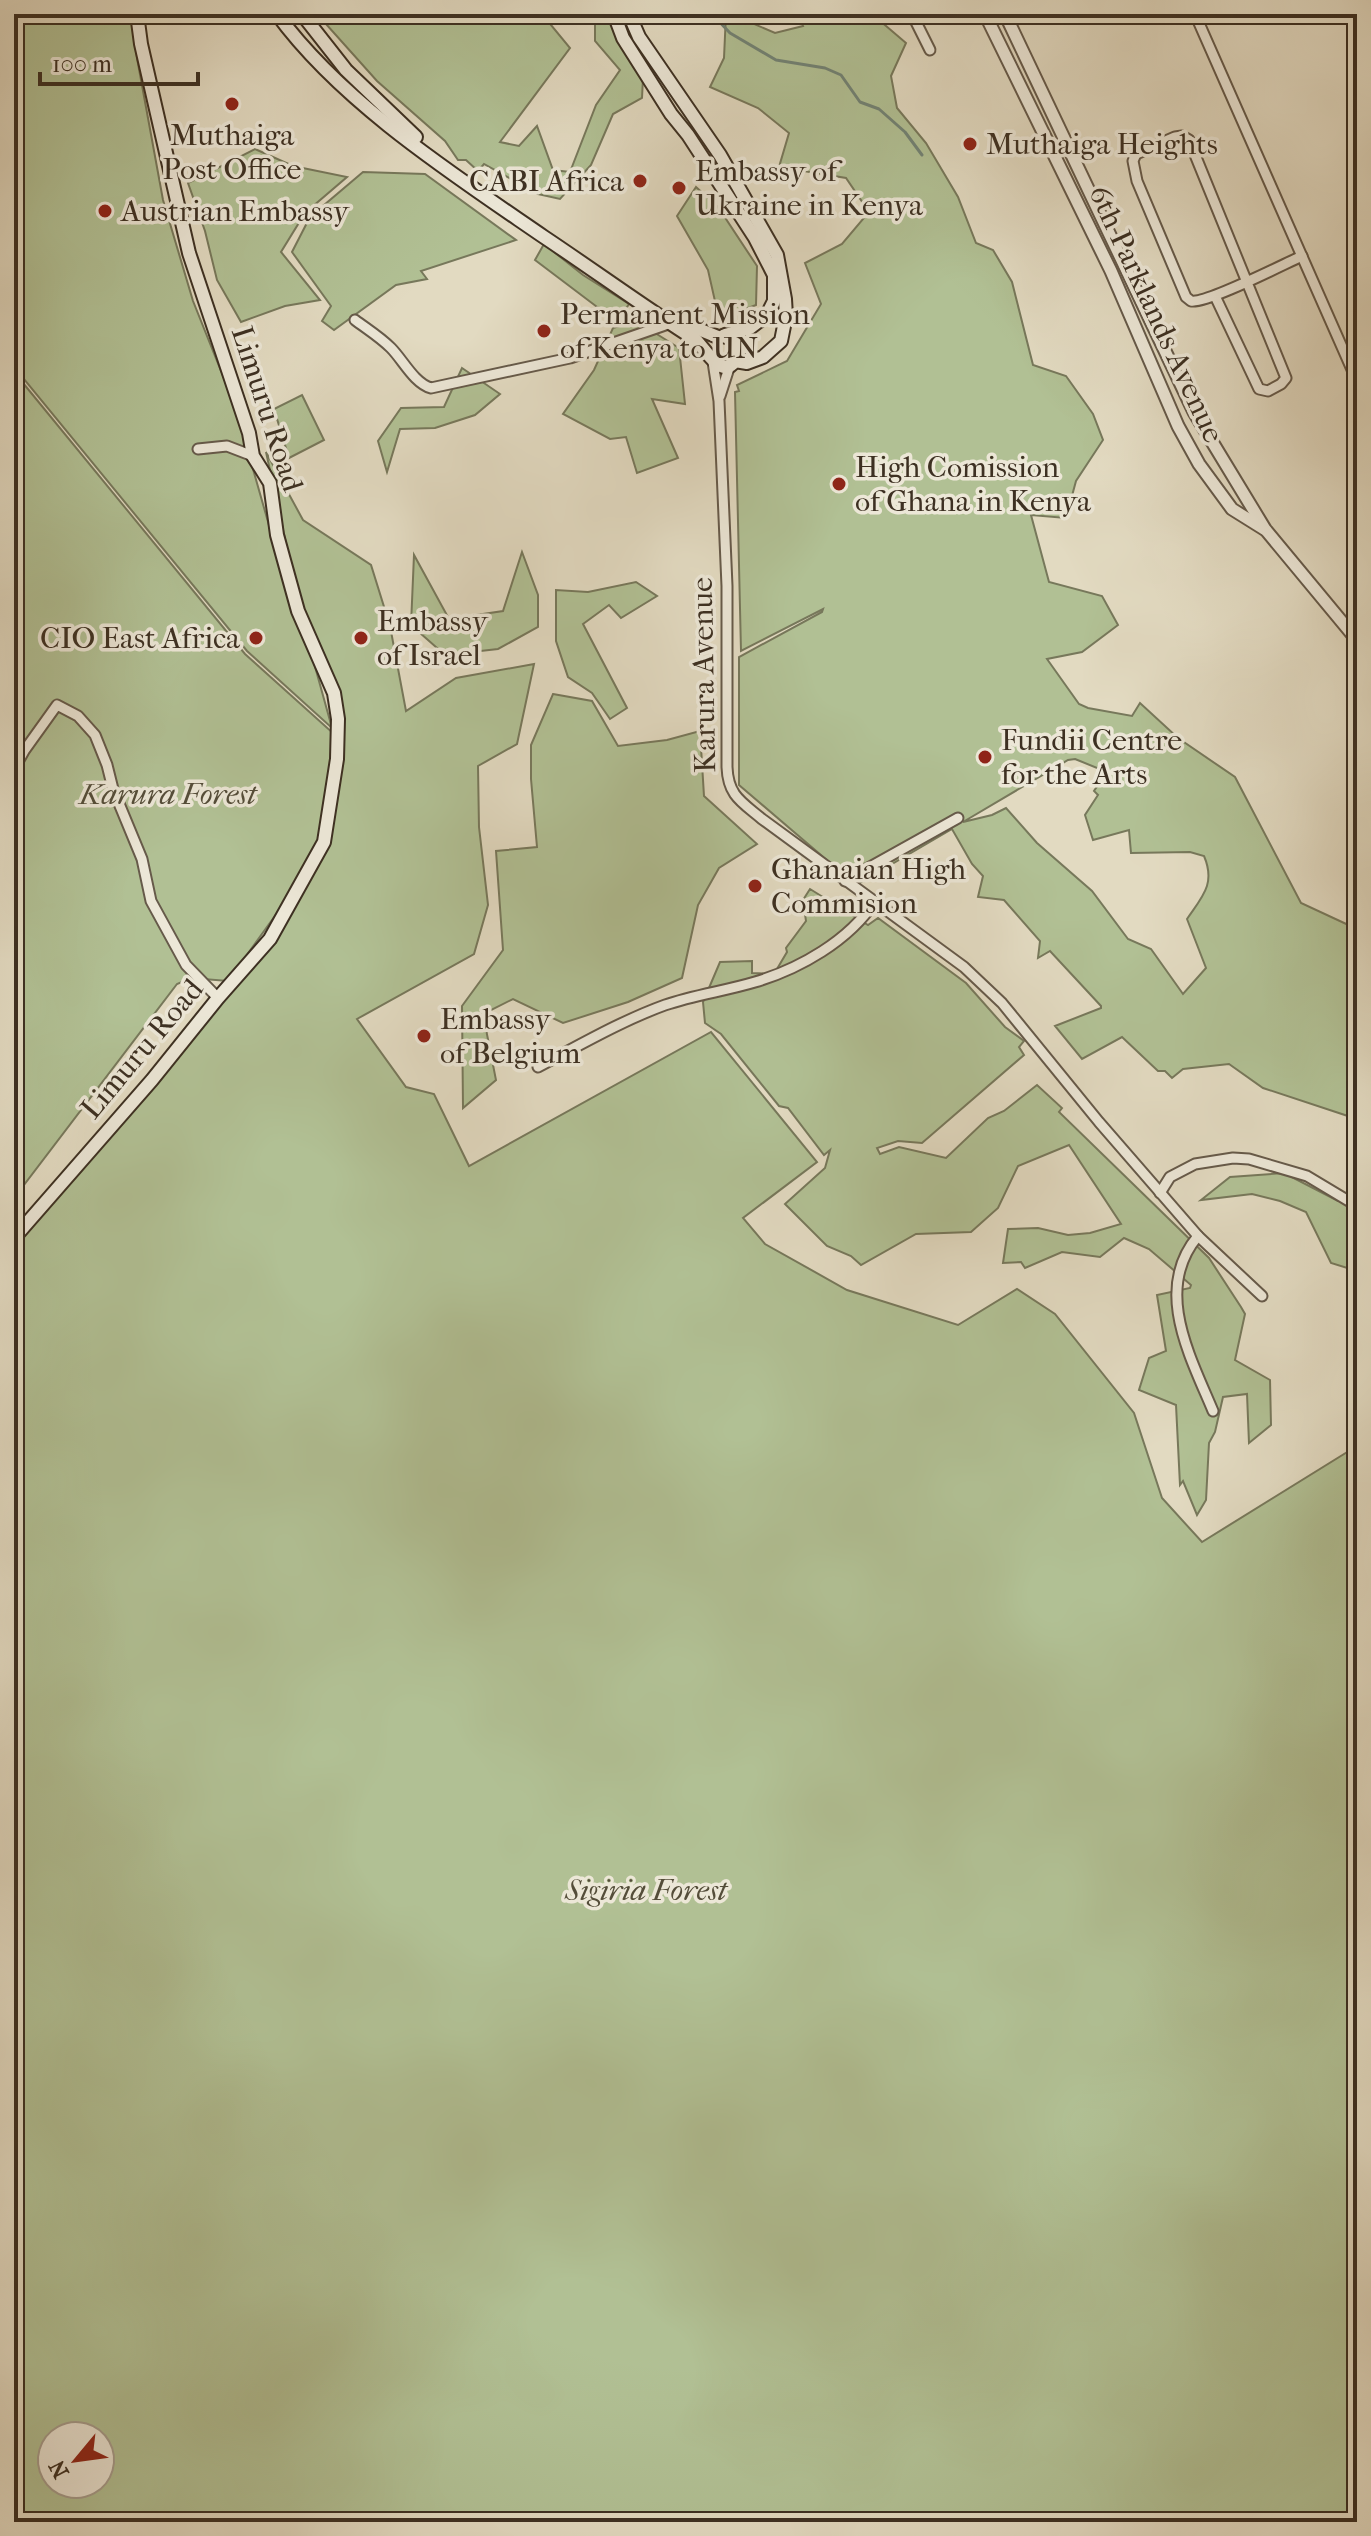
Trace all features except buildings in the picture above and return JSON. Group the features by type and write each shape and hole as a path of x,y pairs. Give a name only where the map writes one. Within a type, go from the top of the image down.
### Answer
{"main road":[{"name":"Limuru Road","path":"14,1238 270,939 324,842 337,759 338,719 334,693 298,611 277,535 270,483 253,456 241,406 189,253 141,44 137,14"},
{"path":"277,14 324,68 394,130 482,196 696,340 721,366 747,363 763,357 781,341 786,316 777,255 720,155 639,37 629,14"},
{"path":"302,14 346,70 434,153 488,194 686,324 736,342 739,352 732,363"},
{"path":"614,14 623,38 763,251 774,275 774,301 767,315 750,328 720,336 710,344 710,358"}],"street":[{"path":"912,14 930,50"},
{"name":"6th Parklands Avenue","path":"985,14 1119,287 1185,439 1232,509 1265,529"},
{"name":"6th Parklands Avenue","path":"1005,14 1194,412 1265,529 1357,640"},
{"path":"1195,14 1357,381"},
{"path":"1215,296 1259,389 1273,389 1286,378 1247,280 1189,140 1182,136 1175,137 1136,154 1133,161 1137,181 1186,297 1195,303 1215,296 1247,280 1302,256"},
{"path":"355,320 390,347 418,381 431,388 570,358 671,323"},
{"name":"Karura Avenue","path":"710,358 719,401 727,586 728,783 738,799 762,819 964,967 1002,1003 1194,1232 1262,1296"},
{"name":"Karura Avenue","path":"719,401 732,363"},
{"path":"198,449 227,446 253,456"},
{"path":"14,769 57,705 78,716 95,735 142,859 151,901 186,965 218,998"},
{"path":"845,881 958,818"},
{"path":"538,1067 643,1014 780,974 829,946 864,918 875,901"},
{"path":"1160,1193 1170,1177 1195,1164 1233,1158 1249,1159 1307,1176 1357,1206"},
{"path":"1194,1232 1175,1286 1176,1308 1188,1352 1213,1411"}],"green space":[{"path":"14,14 132,14 163,200 193,301 235,406 294,613 314,663 332,728 247,651 14,367"},
{"path":"317,14 542,14 570,48 500,142 519,146 537,126 553,170 570,172 596,105 620,70 595,41 595,14 619,14 644,58 642,98 613,114 591,165 560,199 538,194 484,164 478,171 466,160 458,160 445,141 377,81"},
{"path":"726,14 775,33 803,26 798,14 872,14 906,43 891,76 897,108 926,143 958,197 976,243 993,250 1012,282 1033,365 1066,376 1093,414 1103,440 1076,481 1066,518 1031,515 1049,582 1102,596 1118,625 1082,652 1047,659 1079,704 1132,716 1140,703 1178,738 1235,777 1301,903 1357,929 1357,1119 1263,1088 1229,1064 1183,1069 1172,1078 1165,1071 1158,1071 1122,1037 1082,1059 1055,1026 1101,1006 1050,951 1038,958 1040,941 1004,900 978,897 983,876 972,864 952,829 856,885 739,785 739,657 823,609 741,651 735,392 739,391 737,385 787,361 821,304 805,263 842,244 869,212 846,178 779,167 789,133 758,108 710,87 724,58","holes":["1075,759 1107,772 1094,791 1098,795 1085,815 1093,840 1129,830 1131,853 1190,852 1204,856 1209,875 1206,890 1187,919 1206,968 1183,994 1151,949 1128,939 1092,891 1037,843 1006,808 963,822 1068,760"]},
{"path":"255,149 293,166 347,177 305,213 281,252 320,300 285,306 241,322 217,280 205,231 188,183"},
{"path":"363,172 425,174 516,240 421,271 427,279 396,285 334,330 322,321 331,306 292,252 310,217"},
{"path":"696,187 718,207 757,266 756,305 719,319 708,270 677,216"},
{"path":"544,244 583,275 629,304 623,313 609,316 535,260"},
{"path":"636,321 679,348 685,404 652,399 678,458 637,473 626,437 610,439 563,414 594,370 613,328"},
{"path":"462,368 500,394 475,415 435,428 400,429 387,472 378,441 401,408 444,407"},
{"name":"Sigiria Forest","path":"14,372 245,654 334,734 340,754 326,665 296,589 266,452 303,520 371,565 390,626 406,711 456,678 534,664 517,744 478,766 479,827 488,905 474,954 357,1019 406,1087 434,1094 469,1166 711,1032 817,1162 743,1218 765,1244 847,1290 958,1325 1017,1289 1055,1314 1134,1413 1162,1498 1202,1542 1357,1446 1357,2522 14,2522 14,1237 229,982 279,919 290,895 228,981 191,978 177,984 14,1198"},
{"path":"302,395 324,440 289,458 274,409"},
{"path":"522,552 538,595 538,627 498,649 445,655 411,625 414,555 449,619 503,611"},
{"path":"636,582 657,596 621,618 609,605 583,624 627,708 610,719 592,693 568,677 556,641 556,590 588,592"},
{"path":"553,694 592,701 618,746 667,740 700,731 704,796 757,844 719,868 698,905 682,978 628,1002 563,1023 513,999 483,1014 496,1080 463,1108 462,1006 503,950 496,851 537,847 531,745"},
{"path":"810,889 868,925 878,918 966,983 1005,1027 1024,1041 1019,1047 1024,1055 922,1143 898,1141 877,1148 880,1154 899,1147 946,1158 988,1118 1004,1111 1037,1085 1062,1108 1059,1112 1209,1258 1241,1307 1245,1314 1235,1360 1270,1380 1271,1425 1249,1443 1247,1394 1223,1397 1215,1432 1209,1443 1206,1500 1197,1515 1183,1481 1180,1485 1176,1405 1139,1390 1149,1358 1166,1351 1157,1295 1190,1288 1191,1285 1149,1249 1124,1238 1100,1257 1062,1252 1025,1268 1021,1262 1003,1263 1008,1229 1038,1228 1068,1235 1090,1233 1121,1224 1069,1145 1018,1166 998,1208 971,1232 916,1234 861,1265 851,1256 827,1246 785,1204 825,1168 830,1150 824,1155 788,1108 779,1106 721,1034 705,1023 703,1002 720,962 752,961 752,973 774,974 787,952 786,948 806,921 803,900"},
{"path":"1284,1173 1338,1201 1357,1199 1357,1271 1331,1263 1306,1212 1252,1194 1201,1200 1230,1177"}],"waterway":[{"path":"712,14 730,33 776,60 825,68 841,75 860,102 879,109 905,132 922,155"}],"place":[{"name":"Muthaiga Post Office","path":"232,104"},
{"name":"Muthaiga Heights","path":"970,144"},
{"name":"CABI Africa","path":"640,181"},
{"name":"Embassy of Ukraine in Kenya","path":"679,188"},
{"name":"Austrian Embassy","path":"105,211"},
{"name":"Permanent Mission of Kenya to UN","path":"544,331"},
{"name":"High Comission of Ghana in Kenya","path":"839,484"},
{"name":"CIO East Africa","path":"256,638"},
{"name":"Embassy of Israel","path":"361,638"},
{"name":"Fundii Centre for the Arts","path":"985,757"},
{"name":"Ghanaian High Commision","path":"755,886"},
{"name":"Embassy of Belgium","path":"424,1036"}],"park label":[{"name":"Karura Forest","path":"168,794"}]}
